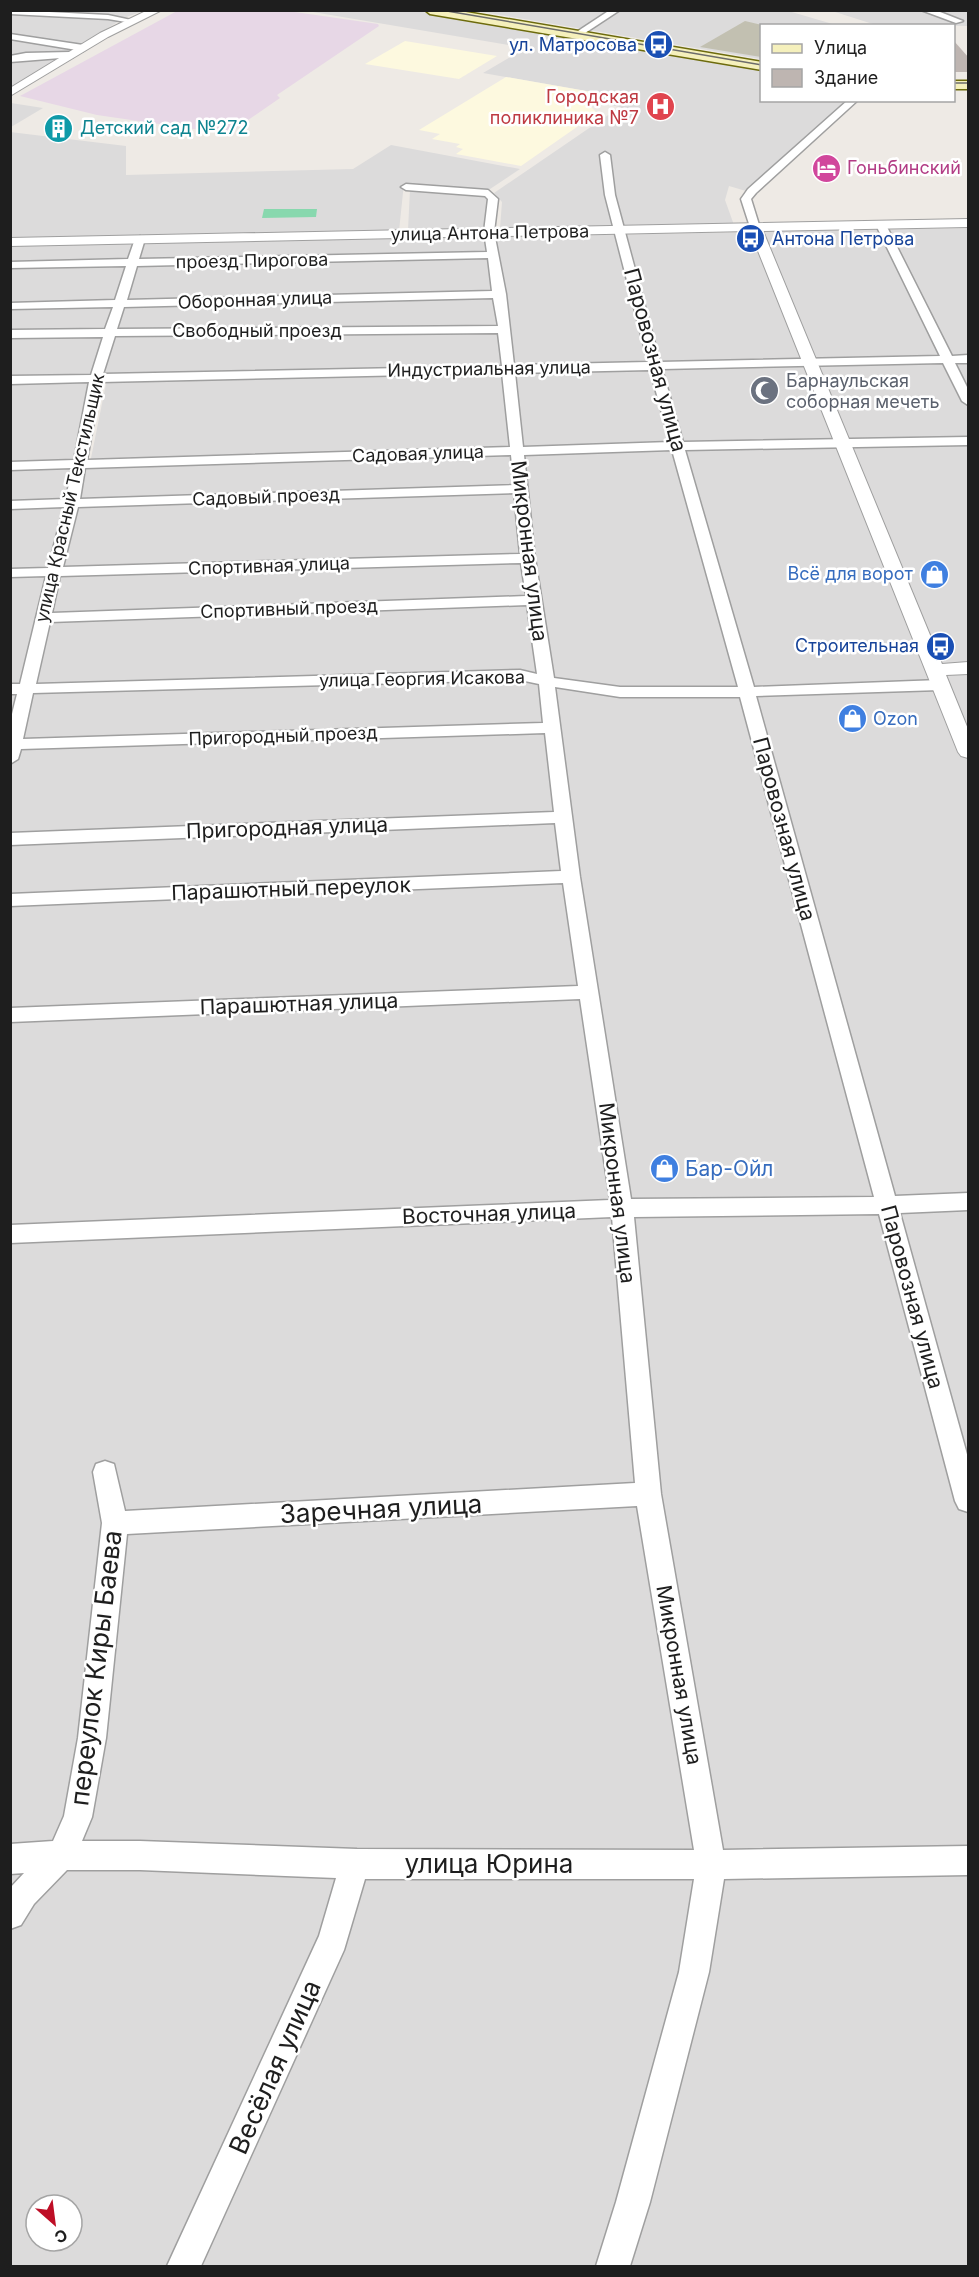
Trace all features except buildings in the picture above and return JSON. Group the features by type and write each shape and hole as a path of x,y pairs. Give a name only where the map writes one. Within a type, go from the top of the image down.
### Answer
{"main road":[{"path":"430,10 699,53 760,66"},
{"path":"463,10 580,33"},
{"path":"699,53 760,61"}],"street":[{"path":"10,93 70,55 150,10"},
{"path":"10,12 108,17 132,21 157,10"},
{"path":"580,33 616,10"},
{"path":"925,10 962,24 961,15 957,10"},
{"path":"10,36 83,48"},
{"path":"10,59 26,56 70,55"},
{"path":"853,102 752,191 746,200 808,362 969,752"},
{"name":"Паровозная улица","path":"604,155 610,195 655,365 969,1501"},
{"name":"Микронная улица","path":"406,187 488,193 493,199 489,232 500,294 528,558 571,877 622,1208 648,1494 711,1866 694,1972 633,2202 613,2266"},
{"name":"улица Антона Петрова","path":"10,242 969,223"},
{"path":"881,225 969,401"},
{"name":"улица Красный Текстильщик","path":"12,752 18,688 43,618 72,503 96,378 140,239"},
{"name":"проезд Пирогова","path":"10,265 493,255"},
{"name":"Оборонная улица","path":"10,306 500,294"},
{"name":"Свободный проезд","path":"10,334 504,329"},
{"name":"Индустриальная улица","path":"10,380 969,359"},
{"name":"Садовая улица","path":"10,466 969,441"},
{"name":"Садовый проезд","path":"10,505 520,489"},
{"name":"Спортивная улица","path":"10,573 528,558"},
{"name":"Спортивный проезд","path":"43,618 534,600"},
{"name":"улица Георгия Исакова","path":"18,688 520,675 574,687 620,692 747,692 941,686 969,668"},
{"name":"улица Георгия Исакова","path":"941,686 969,702"},
{"name":"Пригородный проезд","path":"12,752 552,728"},
{"name":"Пригородная улица","path":"10,839 563,817"},
{"name":"Парашютный переулок","path":"10,900 571,877"},
{"name":"Парашютная улица","path":"10,1015 588,992"},
{"name":"Восточная улица","path":"10,1234 622,1208 887,1205 969,1201"},
{"name":"переулок Киры Баева","path":"10,1914 24,1894 62,1854 78,1817 92,1738 115,1523 105,1472"},
{"name":"Заречная улица","path":"115,1523 648,1494"},
{"name":"улица Юрина","path":"10,1859 62,1854 355,1864 711,1866 969,1861"},
{"name":"Весёлая улица","path":"184,2266 333,1939 355,1864"}],"shaded area":[{"path":"316,10 416,11 760,70 760,102 847,102 746,191 729,186 725,200 734,225 500,228 502,202 494,193 620,107 594,102 604,94 483,73 526,48 313,12"},
{"path":"785,10 833,24 760,24 760,59 477,11"},
{"path":"11,11 143,11 124,18 11,88"},
{"path":"177,11 288,11 378,24 379,26 277,95 280,98 228,134 97,115 20,96"},
{"path":"832,11 968,11 968,26 873,24"},
{"path":"745,21 760,25 760,57 700,47"},
{"path":"405,41 497,56 459,79 365,64"},
{"path":"506,77 603,94 589,105 597,113 521,166 456,154 463,149 456,147 460,144 432,139 440,134 419,130"},
{"path":"11,103 43,108 11,127"},
{"path":"10,132 126,146 126,175 353,169 391,145 520,169 487,191 404,183 399,231 11,239"},
{"path":"410,190 489,197 485,229 408,230"},
{"path":"968,228 968,2266 11,2266 11,470 89,468 108,374 11,376 10,246"},
{"path":"85,381 88,384 73,459 67,462 11,463 10,383"}],"green space":[{"path":"264,209 317,209 316,217 262,218"}],"tram line":[{"path":"441,10 760,65"},
{"path":"955,83 968,83"}],"place":[{"name":"ул. Матросова","path":"658,45"},
{"name":"Городская поликлиника №7","path":"660,107"},
{"name":"Детский сад №272","path":"59,128"},
{"name":"Гоньбинский","path":"826,168"},
{"name":"Антона Петрова","path":"751,239"},
{"name":"Барнаульская соборная мечеть","path":"765,391"},
{"name":"Всё для ворот","path":"934,574"},
{"name":"Строительная","path":"940,646"},
{"name":"Ozon","path":"852,719"},
{"name":"Бар-Ойл","path":"664,1169"}]}
